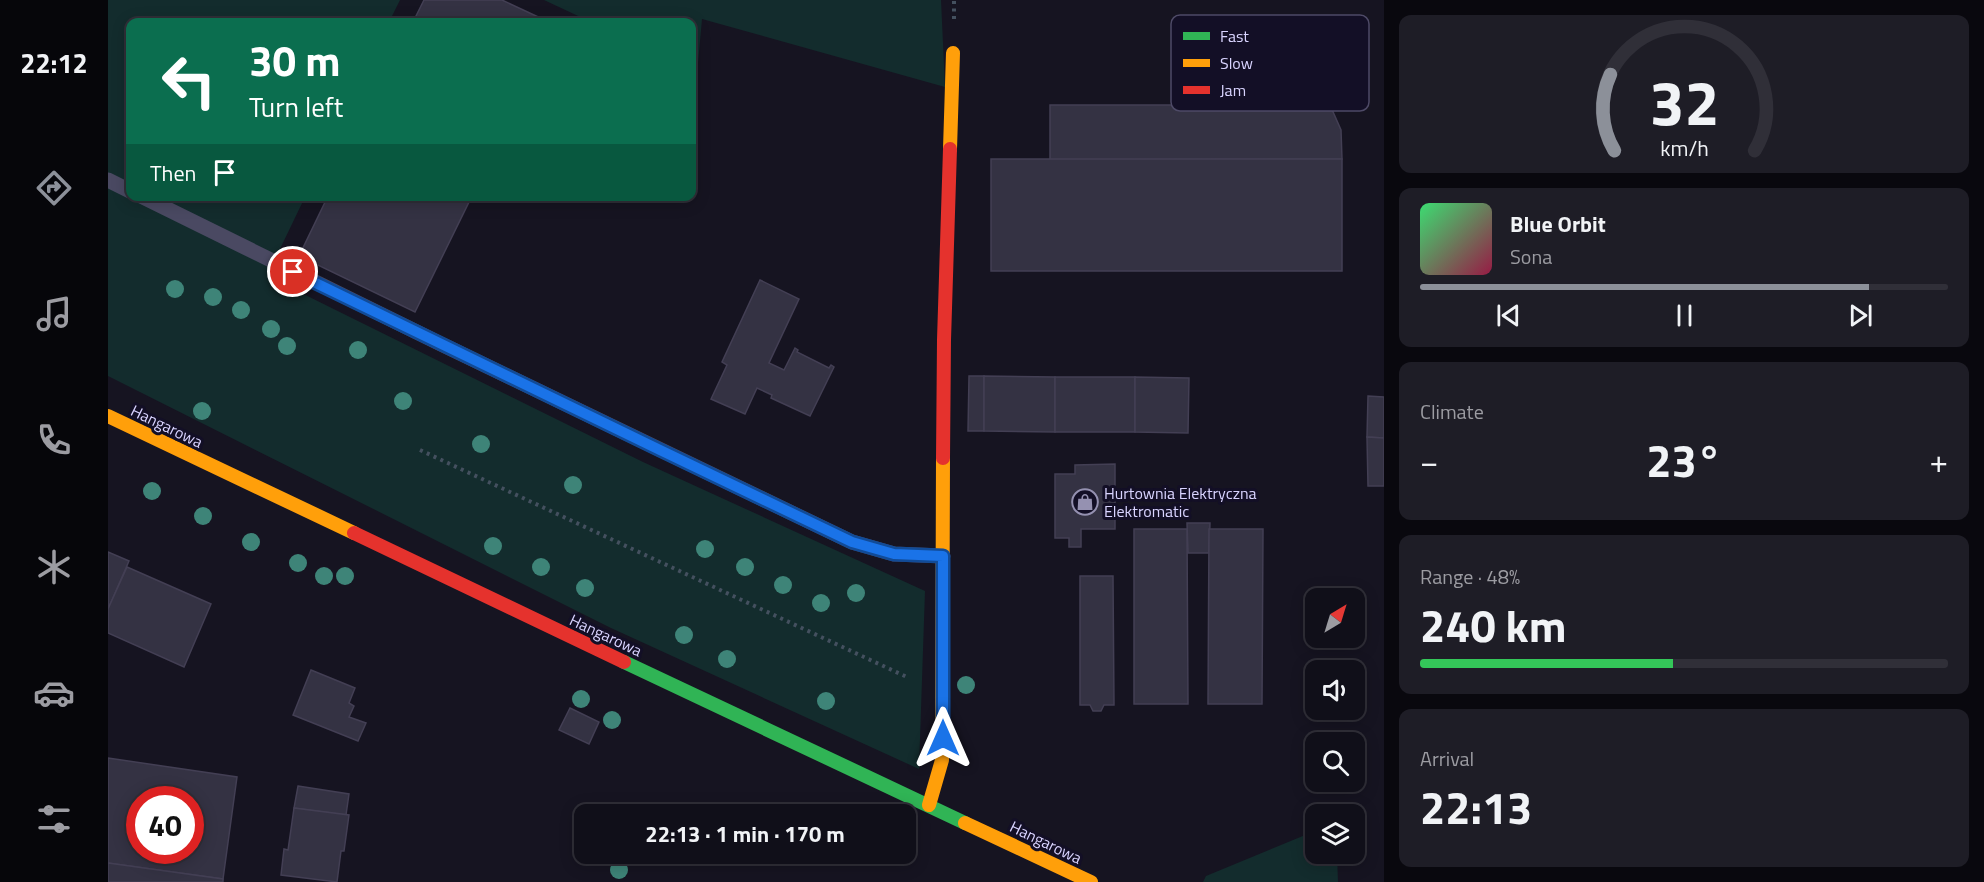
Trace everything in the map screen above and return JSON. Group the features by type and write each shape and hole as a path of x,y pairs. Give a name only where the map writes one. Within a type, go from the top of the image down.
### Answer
{"street":[{"path":"929,805 942,760 945,340 953,53"},
{"name":"Hangarowa","path":"108,416 1091,882"}],"lane":[{"path":"108,180 126,189"},
{"path":"151,201 852,542 894,554 943,556"}],"path":[{"path":"420,450 943,694"}],"green space":[{"path":"108,0 400,0 391,18 126,18 126,201 303,201 267,276 643,462 925,591 919,769 611,628 108,376"},
{"path":"544,0 941,0 945,87 702,19 697,74 696,18 582,18"},
{"path":"1305,835 1305,864 1337,864 1338,882 1203,882 1206,876"}],"building":[{"path":"424,0 502,0 540,18 415,18"},
{"path":"1050,105 1171,105 1171,111 1333,111 1341,130 1342,159 1050,160"},
{"path":"991,159 1342,159 1342,271 991,271"},
{"path":"326,201 470,201 415,312 299,256"},
{"path":"760,280 799,299 769,363 784,370 795,348 797,352 829,368 831,365 834,367 810,416 771,398 772,395 757,388 745,414 711,399 727,365 722,362"},
{"path":"969,376 984,376 984,431 968,431"},
{"path":"984,376 1055,377 1055,432 984,431"},
{"path":"1055,377 1135,377 1135,432 1055,432"},
{"path":"1135,377 1189,378 1188,433 1135,432"},
{"path":"1368,396 1384,397 1384,438 1367,437"},
{"path":"1367,437 1384,438 1384,486 1368,486"},
{"name":"Hurtownia Elektryczna Elektromatic","path":"1115,464 1115,529 1081,529 1081,547 1069,547 1069,538 1055,538 1055,474 1075,474 1075,465"},
{"path":"1187,523 1210,523 1209,553 1188,553"},
{"path":"1134,529 1187,529 1188,704 1134,704"},
{"path":"1209,529 1263,529 1262,704 1208,704"},
{"path":"108,552 129,561 108,609"},
{"path":"127,567 211,604 184,667 108,633 108,609"},
{"path":"1080,576 1113,576 1114,705 1104,705 1101,711 1093,711 1090,705 1080,705"},
{"path":"311,670 355,688 349,703 354,706 349,717 366,723 358,741 293,715"},
{"path":"570,708 599,722 589,744 559,730"},
{"path":"108,758 237,777 223,879 108,863"},
{"path":"298,786 349,794 346,815 294,808"},
{"path":"294,808 349,815 337,882 281,875 284,849 288,850"},
{"path":"108,863 223,879 223,882 108,882"}],"traffic: fast":[{"path":"624,662 965,823"}],"traffic: slow":[{"path":"950,149 953,53"},
{"path":"108,416 354,533"},
{"path":"929,805 942,760 943,458"},
{"path":"965,823 1091,882"}],"traffic: jam":[{"path":"943,458 950,149"},
{"path":"354,533 624,662"}],"place":[{"name":"Hurtownia Elektryczna Elektromatic","path":"1085,502"}],"route":[{"path":"293,272 852,542 894,554 943,556 943,738"}]}
